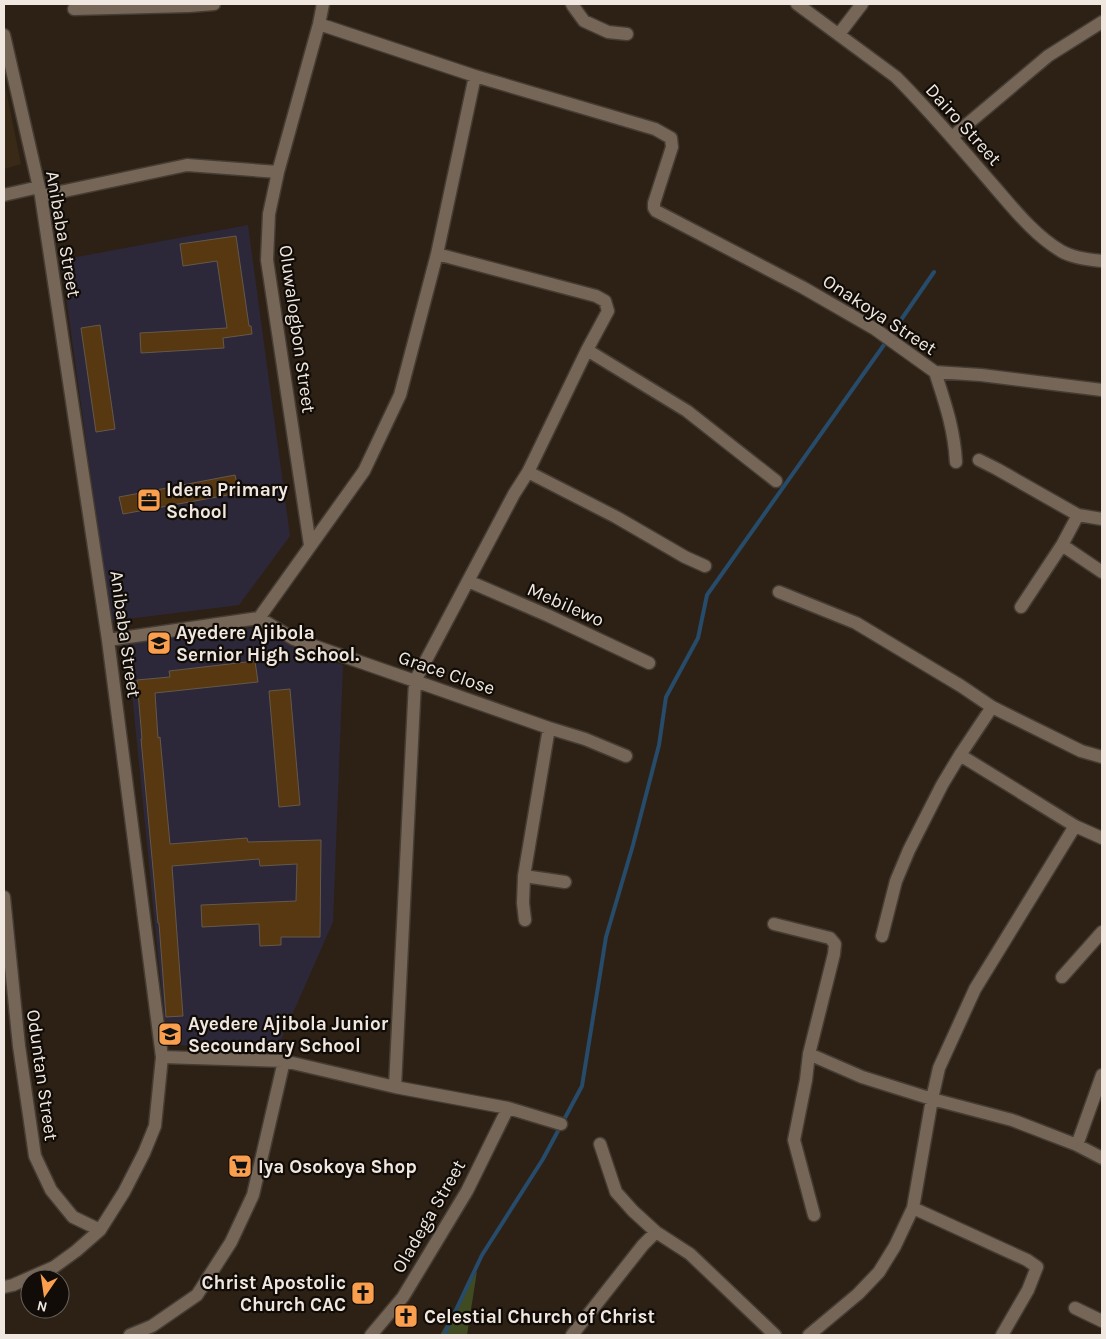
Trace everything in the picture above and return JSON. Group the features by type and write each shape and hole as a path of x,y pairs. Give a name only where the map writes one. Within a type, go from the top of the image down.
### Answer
{"street":[{"path":"74,9 140,5 189,6 214,4"},
{"name":"Oluwalogbon Street","path":"310,545 267,260 269,214 278,172 323,4"},
{"path":"572,4 584,20 608,32 627,34"},
{"name":"Dairo Street","path":"797,4 896,77 1024,221 1046,242 1064,253 1102,261"},
{"path":"839,34 862,4"},
{"path":"952,138 1048,56 1102,22"},
{"path":"108,640 259,618 364,471 400,395 438,254 475,76 319,24"},
{"name":"Anibaba Street","path":"4,35 40,191 108,640 162,1057 155,1126 144,1153 124,1192 100,1230 54,1267 4,1287"},
{"name":"Onakoya Street","path":"475,76 655,129 672,138 672,147 654,203 656,211 802,287 875,330 935,372 981,375 1102,390"},
{"path":"4,194 40,191 187,165 278,172"},
{"path":"395,1086 415,680 514,494 528,472 608,311 604,301 596,296 438,254"},
{"path":"587,350 687,411 776,481"},
{"path":"935,372 949,415 956,462"},
{"path":"979,460 1078,514 1102,519"},
{"path":"528,472 616,517 705,566"},
{"path":"1021,607 1062,545 1078,514"},
{"path":"1062,545 1102,572"},
{"name":"Mebilewo","path":"468,581 549,616 649,663"},
{"path":"779,592 856,623 962,686 992,707 1081,751 1102,757"},
{"name":"Grace Close","path":"259,618 294,639 585,739 626,756"},
{"path":"882,936 896,881 906,857 942,785 992,707"},
{"path":"525,920 523,903 524,876 549,728"},
{"path":"960,755 1075,826 1102,838"},
{"path":"809,1335 858,1294 879,1272 895,1246 912,1208 939,1068 975,989 1075,826"},
{"path":"524,876 565,882"},
{"name":"Oduntan Street","path":"4,897 19,1046 35,1156 51,1190 73,1217 100,1230"},
{"path":"774,924 830,938 835,944 809,1054 806,1080 794,1140 814,1215"},
{"path":"1062,977 1102,932"},
{"path":"809,1054 862,1076 932,1099 1012,1120 1077,1145 1102,1158"},
{"path":"162,1057 284,1061 395,1086 508,1108 562,1124"},
{"path":"130,1335 156,1331 197,1295 231,1242 253,1195 284,1061"},
{"path":"1077,1145 1102,1074"},
{"name":"Oladega Street","path":"371,1335 403,1298 467,1191 508,1108"},
{"path":"600,1144 616,1192 633,1211 656,1232 690,1254 775,1335"},
{"path":"912,1208 1028,1260 1037,1267 1028,1290 1002,1335"},
{"path":"572,1335 656,1232"},
{"path":"1075,1308 1102,1321"}],"shaded area":[{"path":"4,80 21,164 4,169"},
{"path":"248,225 290,536 239,605 111,621 61,260"},
{"path":"260,627 303,653 343,665 333,922 278,1047 167,1045 127,643"}],"green space":[{"path":"477,1271 467,1335 440,1335"}],"building":[{"path":"236,236 249,326 251,326 252,334 223,338 224,348 141,353 140,333 227,328 217,261 183,266 180,244"},
{"path":"100,325 115,429 96,432 81,328"},
{"path":"235,475 239,493 123,514 119,497"},
{"path":"255,661 258,682 155,693 170,844 247,838 248,842 321,840 320,937 281,937 281,945 260,946 259,924 202,927 201,905 296,901 297,864 260,866 259,859 172,866 183,1016 166,1017 137,680 170,677 169,671"},
{"path":"290,689 300,805 279,807 269,691"}],"waterway":[{"path":"894,330 934,272"},
{"path":"444,1335 482,1255 543,1159 582,1086 606,937 633,845 659,745 666,697 698,638 707,595 886,342"}],"place":[{"name":"Idera Primary School","path":"149,500"},
{"name":"Ayedere Ajibola Sernior High School.","path":"159,643"},
{"name":"Ayedere Ajibola Junior Secoundary School","path":"170,1034"},
{"name":"Iya Osokoya Shop","path":"240,1166"},
{"name":"Christ Apostolic Church CAC","path":"363,1293"},
{"name":"Celestial Church of Christ","path":"406,1316"}]}
